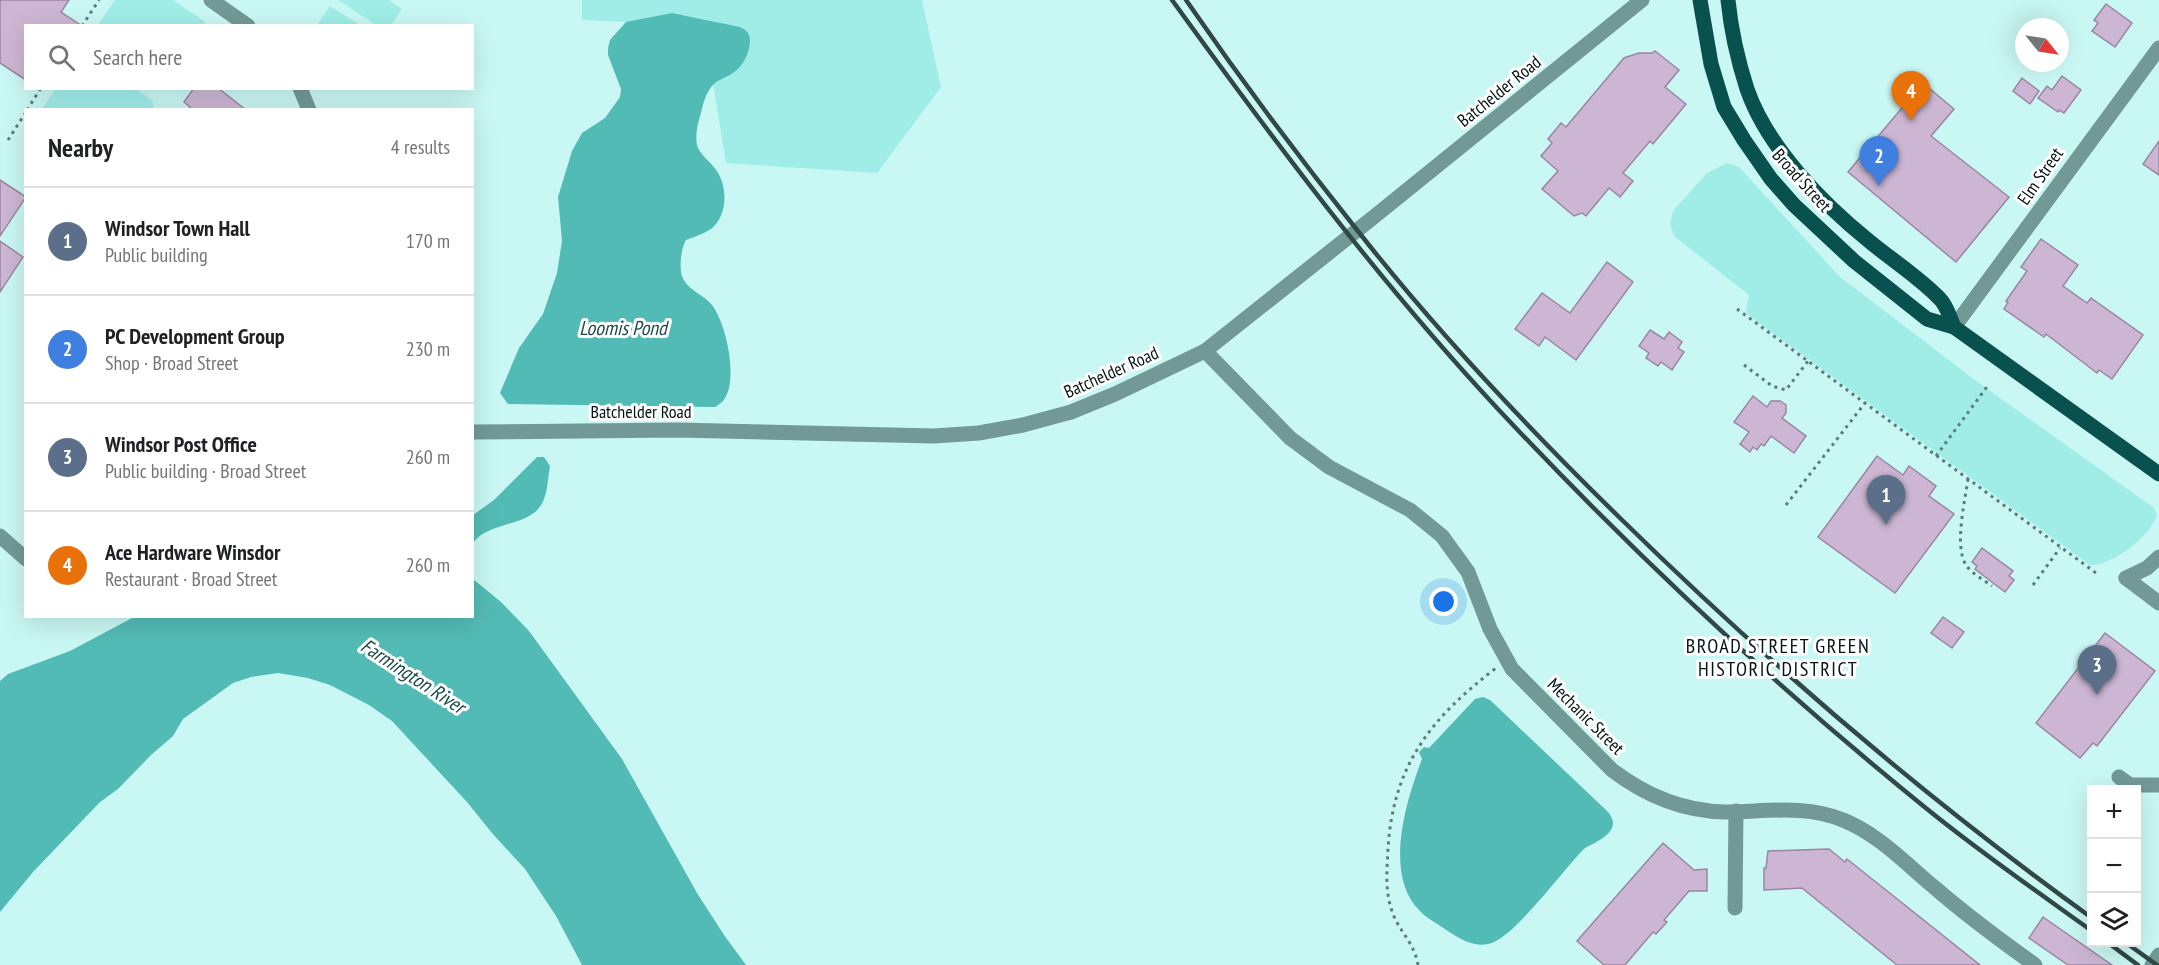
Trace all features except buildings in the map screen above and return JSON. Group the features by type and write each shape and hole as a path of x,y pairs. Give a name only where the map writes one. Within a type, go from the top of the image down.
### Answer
{"main road":[{"name":"Broad Street","path":"1700,0 1712,64 1724,107 1771,180 1794,205 1854,261 1927,319 1954,327 2159,474"},
{"name":"Broad Street","path":"1728,0 1737,50 1748,90 1765,126 1809,185 1866,239 1942,300 1954,327"},
{"path":"1744,140 1765,126"},
{"path":"1794,205 1809,185"}],"street":[{"path":"211,0 245,24"},
{"name":"Batchelder Road","path":"474,432 678,430 934,436 979,433 1023,425 1071,412 1115,394 1205,351 1642,0"},
{"name":"Elm Street","path":"1954,327 2159,48"},
{"path":"301,90 308,108"},
{"name":"Mechanic Street","path":"1205,351 1305,450 1335,471 1410,510 1442,536 1468,572 1490,629 1512,669 1612,770 1628,783 1665,802 1686,808 1707,811 1811,812 1841,819 1880,842 1978,923 2035,965"},
{"path":"0,536 24,557"},
{"path":"2159,557 2143,571 2126,578 2159,603"},
{"path":"2118,777 2130,785 2159,785"},
{"path":"1735,908 1736,811"},
{"path":"2152,965 2159,955"}],"path":[{"path":"83,24 99,0"},
{"path":"28,108 40,90"},
{"path":"8,140 24,114"},
{"path":"1737,309 2096,573"},
{"path":"1744,365 1772,386 1786,390 1808,361"},
{"path":"1936,456 1989,384"},
{"path":"1786,506 1864,403"},
{"path":"1968,479 1961,538 1962,554 1966,565 1992,586"},
{"path":"2033,585 2061,547"},
{"path":"1418,965 1413,946 1393,916 1389,900 1386,877 1394,802 1405,771 1429,732 1472,687 1507,660"}],"shaded area":[{"path":"115,0 173,0 204,21 205,24 99,24"},
{"path":"338,0 389,0 402,9 392,24 374,24"},
{"path":"582,0 922,0 941,87 877,173 726,163 713,84 732,74 717,22 672,13 626,22 582,20"},
{"path":"330,6 358,24 318,24"},
{"path":"55,90 137,90 152,100 154,108 43,108"},
{"path":"1727,163 1739,167 1840,277 1979,383 2154,508 2157,515 2147,532 2130,548 2109,561 2090,565 1751,317 1746,312 1749,295 1674,236 1670,224 1673,211 1707,173"}],"water":[{"name":"Loomis Pond","path":"672,13 740,27 747,32 750,38 748,51 742,64 735,72 717,81 709,90 704,101 697,129 697,145 700,152 714,167 723,184 723,208 717,223 711,229 686,240 681,263 684,281 712,305 722,324 729,351 729,389 722,402 715,407 508,404 500,393 519,348 543,314 557,273 562,241 558,197 572,151 582,133 605,118 620,97 621,89 608,55 610,40 626,22"},
{"path":"537,457 544,457 550,466 544,499 538,509 521,520 480,535 474,542 474,514 494,500"},
{"name":"Farmington River","path":"474,580 501,602 529,631 622,759 697,893 746,965 582,965 556,916 525,869 392,721 369,705 330,685 308,678 278,673 251,677 233,683 183,719 173,736 118,789 100,802 33,872 0,912 0,681 8,674 70,651 132,618 474,618"},
{"path":"1483,697 1490,700 1606,810 1613,823 1609,833 1585,848 1511,930 1498,940 1482,945 1470,943 1458,937 1420,911 1409,896 1402,878 1400,858 1405,816 1422,759 1419,752 1424,747 1429,748 1475,699"}],"railway":[{"path":"1172,0 1288,157 1410,310 1497,408 1599,514 1759,666 1870,762 1967,841 2087,927"},
{"path":"1186,0 1293,148 1391,272 1486,381 1552,450 1676,572 1848,727 1968,825 2087,914"},
{"path":"2114,947 2138,965"},
{"path":"2132,947 2157,965"}],"place":[{"name":"Ace Hardware Winsdor","path":"1911,121"},
{"name":"PC Development Group","path":"1879,186"},
{"name":"Windsor Town Hall","path":"1886,525"},
{"name":"Windsor Post Office","path":"2097,695"}],"district":[{"name":"BROAD STREET GREEN HISTORIC DISTRICT","path":"1778,658"}]}
